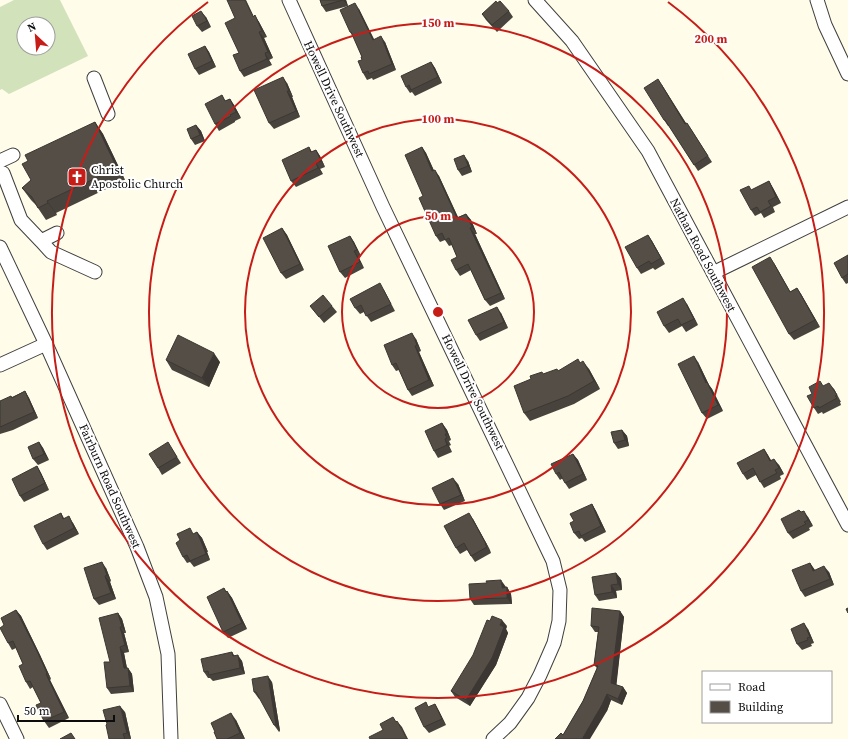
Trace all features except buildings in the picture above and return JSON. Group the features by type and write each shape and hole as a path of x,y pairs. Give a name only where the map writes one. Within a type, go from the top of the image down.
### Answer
{"street":[{"name":"Howell Drive Southwest","path":"289,0 383,207 553,561 560,590 559,621 554,643 528,698 510,723 493,739"},
{"name":"Nathan Road Southwest","path":"535,0 572,42 648,152 848,525"},
{"path":"817,0 825,25 848,74"},
{"path":"94,78 108,114"},
{"path":"13,155 1,167 21,220 52,252 95,272"},
{"path":"713,273 848,207"},
{"path":"41,241 57,233"},
{"name":"Fairburn Road Southwest","path":"0,247 46,344 137,546 156,597 168,654 171,739"},
{"path":"0,366 46,344"},
{"path":"0,706 17,739"}],"green space":[{"path":"14,0 60,0 88,56 9,94 2,89 0,90 0,7"}],"place":[{"name":"Christ Apostolic Church","path":"77,177"}]}
